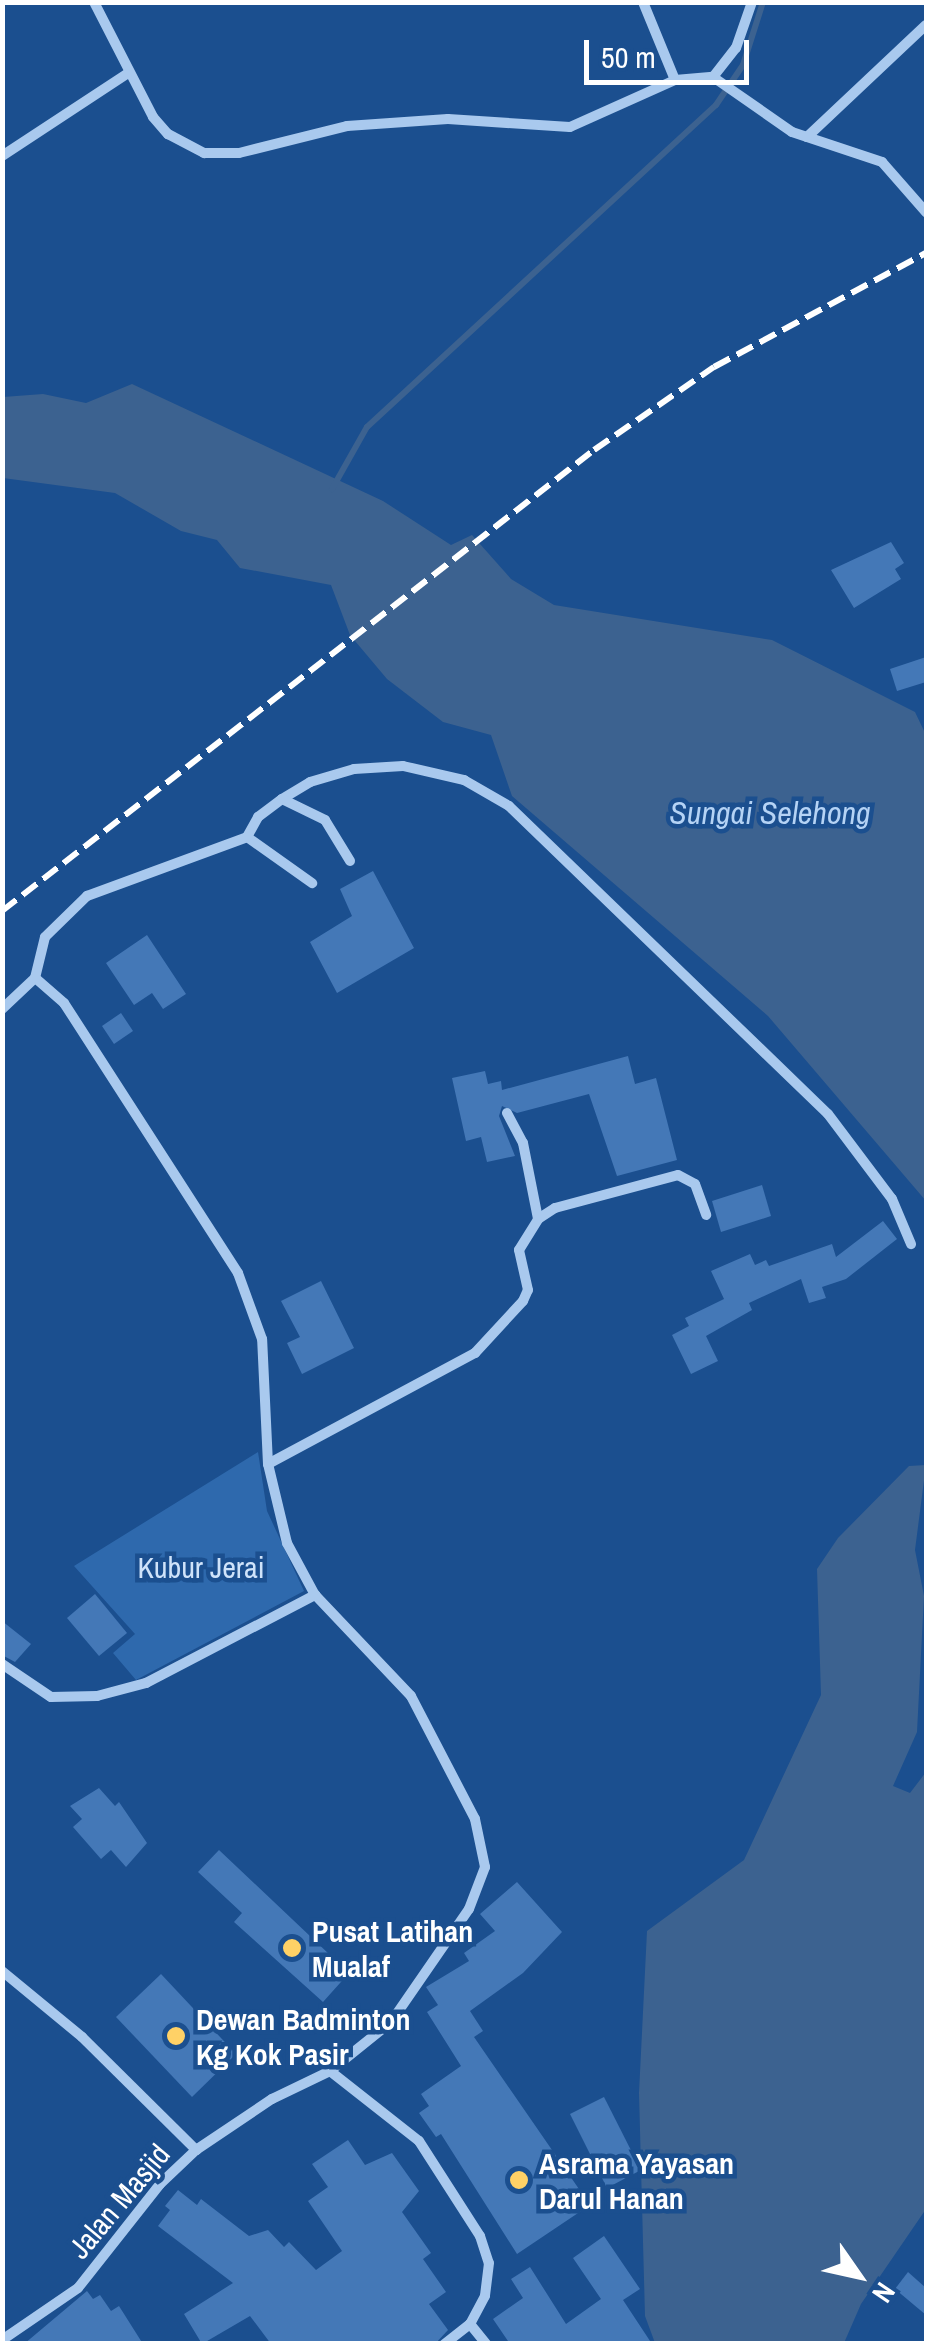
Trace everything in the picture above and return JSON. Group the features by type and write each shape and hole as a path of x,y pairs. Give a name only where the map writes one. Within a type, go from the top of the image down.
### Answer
{"street":[{"path":"94,2 127,74 168,134 204,153 226,155 347,126 448,120 570,127 675,80 717,80 807,137 882,162 926,212"},
{"path":"643,2 675,80"},
{"path":"717,80 736,48 752,2"},
{"path":"807,137 926,25"},
{"path":"2,156 127,74"},
{"path":"2,1009 35,978 45,937 87,896 247,837 258,817 310,782 354,769 403,766 464,780 508,806 828,1114 892,1199 911,1244"},
{"path":"282,799 325,820 350,861"},
{"path":"247,837 312,883"},
{"name":"Jalan Masjid","path":"2,2340 78,2288 160,2184 196,2150 272,2099 330,2071 365,2047 412,1998 469,1910 484,1867 469,1806 411,1696 315,1594 287,1543 268,1464 262,1339 238,1273 64,1003 35,978"},
{"path":"507,1113 523,1143 538,1219"},
{"path":"268,1464 475,1352 523,1301 528,1290 519,1250 538,1219 555,1208 678,1175 695,1184 706,1215"},
{"path":"2,1664 51,1697 98,1696 146,1683 315,1594"},
{"path":"2,1971 196,2150"},
{"path":"330,2071 418,2142 480,2236 488,2286 470,2324 444,2344"},
{"path":"470,2324 486,2344"}],"green space":[{"name":"Kubur Jerai","path":"258,1452 267,1511 304,1591 136,1680 113,1653 135,1634 74,1566"}],"water":[{"name":"Sungai Selehong","path":"132,384 383,501 451,545 472,535 511,579 554,605 772,640 915,712 926,735 926,1201 768,1016 512,796 491,735 443,722 387,679 350,635 331,585 240,568 217,540 181,531 115,493 3,478 3,397 43,394 86,403"},
{"path":"926,1465 915,1550 924,1596 917,1732 893,1786 910,1793 926,1772 926,2209 861,2304 844,2343 655,2343 645,2316 639,2093 647,1931 744,1860 821,1695 817,1569 838,1538 909,1466"}],"building":[{"path":"891,542 904,563 895,569 901,579 854,608 831,570"},
{"path":"926,657 926,682 897,691 890,669"},
{"path":"373,871 414,948 337,993 310,942 352,916 340,889"},
{"path":"147,935 186,994 163,1009 152,993 134,1005 106,963"},
{"path":"121,1013 133,1031 114,1044 102,1026"},
{"path":"628,1056 635,1084 656,1078 677,1160 617,1176 589,1094 517,1113 502,1106 499,1116 515,1156 487,1162 481,1137 466,1141 452,1078 485,1071 488,1084 501,1081 502,1090"},
{"path":"762,1185 771,1216 721,1232 712,1201"},
{"path":"883,1221 897,1239 846,1279 822,1287 826,1298 809,1303 801,1279 749,1303 752,1310 706,1336 718,1361 691,1374 672,1335 689,1326 685,1318 724,1299 711,1271 750,1254 755,1265 766,1260 769,1266 832,1244 836,1257"},
{"path":"321,1281 354,1348 302,1374 287,1343 300,1337 281,1301"},
{"path":"95,1594 127,1633 99,1656 67,1618"},
{"path":"2,1621 31,1644 15,1662 2,1655"},
{"path":"99,1788 115,1806 119,1802 147,1843 126,1867 111,1850 101,1859 73,1827 82,1819 70,1806"},
{"name":"Pusat Latihan Mualaf","path":"219,1850 349,1973 323,2002 234,1922 242,1913 198,1872"},
{"path":"517,1882 562,1932 523,1973 470,2011 483,2031 474,2037 590,2205 517,2254 441,2134 436,2137 419,2113 429,2106 421,2094 461,2066 427,2012 438,2005 426,1987 469,1961 464,1953 495,1931 480,1914"},
{"name":"Dewan Badminton Kg Kok Pasir","path":"161,1974 236,2054 192,2097 116,2017"},
{"path":"604,2097 641,2170 607,2188 570,2114"},
{"path":"348,2140 365,2165 392,2153 419,2191 402,2212 431,2253 423,2259 446,2292 429,2304 448,2330 435,2344 271,2344 250,2316 202,2344 184,2314 233,2283 158,2226 170,2210 165,2206 178,2190 197,2205 201,2199 249,2236 268,2230 284,2247 289,2242 316,2270 342,2251 308,2201 328,2187 312,2164"},
{"path":"604,2236 640,2289 623,2300 652,2344 510,2344 493,2319 523,2298 511,2279 530,2267 566,2324 601,2299 573,2258"},
{"path":"908,2272 926,2288 926,2315 895,2289"},
{"path":"87,2291 93,2299 100,2295 111,2311 119,2306 143,2344 24,2344"}],"waterway":[{"path":"332,489 367,427 716,105 743,65 763,2"}],"railway":[{"path":"2,911 594,450 714,367 926,253"}],"place":[{"name":"Pusat Latihan Mualaf","path":"292,1948"},
{"name":"Dewan Badminton Kg Kok Pasir","path":"176,2036"},
{"name":"Asrama Yayasan Darul Hanan","path":"519,2180"}]}
